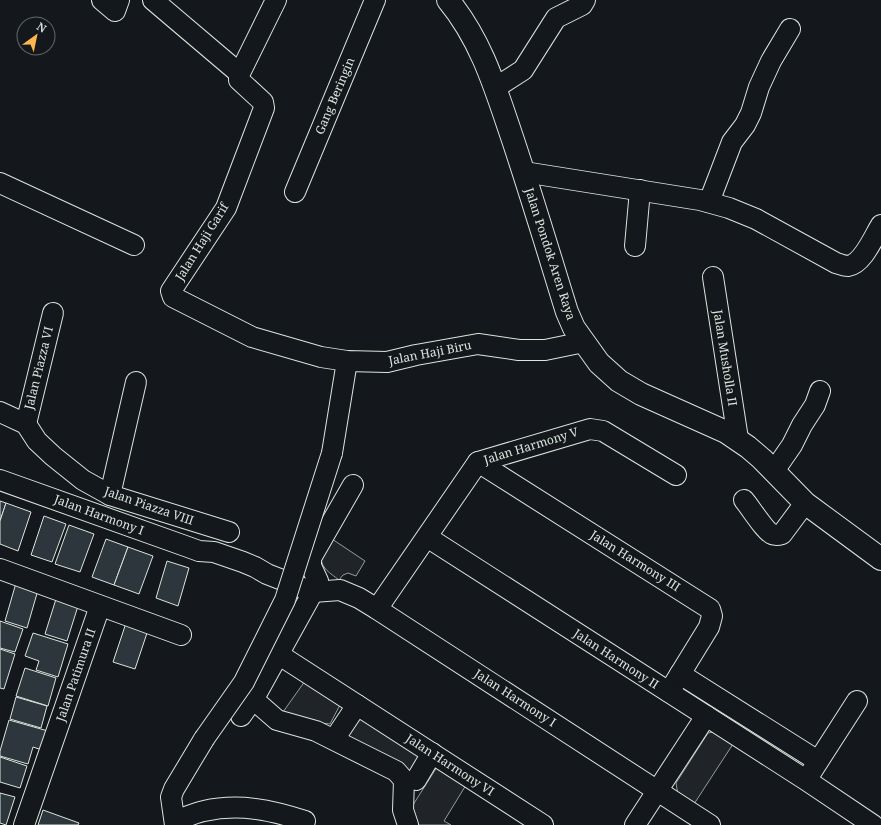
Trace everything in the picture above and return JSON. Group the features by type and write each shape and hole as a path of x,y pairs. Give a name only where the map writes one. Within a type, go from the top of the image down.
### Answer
{"main road":[{"name":"Jalan Pondok Aren Raya","path":"448,0 477,43 496,88 524,172 567,312 574,328 599,363 619,381 640,394 726,432 738,439 748,446 805,502 881,558"}],"street":[{"path":"102,0 114,11 119,0"},
{"path":"153,0 239,73 276,0"},
{"name":"Gang Beringin","path":"295,192 375,0"},
{"path":"496,88 523,70 556,18 582,5 586,0"},
{"path":"708,202 732,142 745,125 768,67 790,29"},
{"name":"Jalan Haji Garif","path":"239,73 240,80 264,102 264,108 226,208 171,291 172,297 252,337 321,357 347,361"},
{"path":"524,172 700,200 729,208 756,220 836,263 848,266 858,262 863,256 881,225"},
{"path":"0,183 134,245"},
{"path":"635,246 640,190"},
{"name":"Jalan Musholla II","path":"713,277 738,439"},
{"name":"Jalan Piazza VI","path":"26,424 53,313"},
{"name":"Jalan Haji Biru","path":"347,361 387,362 416,355 478,344 519,350 544,350 584,342"},
{"path":"305,821 281,813 262,809 232,807 203,811 175,823 171,797 174,789 204,739 244,682 285,600 332,453 347,361"},
{"path":"110,495 136,382"},
{"path":"774,471 792,445 802,425 815,405 820,391"},
{"path":"0,412 26,424"},
{"name":"Jalan Piazza VIII","path":"26,424 37,441 53,456 83,480 110,495 229,532"},
{"name":"Jalan Harmony V","path":"377,609 478,462 590,429 603,431 676,476"},
{"name":"Jalan Harmony III","path":"478,462 710,609 712,616 709,627 669,692"},
{"name":"Jalan Harmony I","path":"0,480 199,551 211,562 226,570 247,576 267,574 313,592 340,590 359,598 710,825"},
{"path":"241,716 313,592 318,581 312,566 311,558 353,485"},
{"path":"744,500 766,530 772,534 778,535 782,534 805,502"},
{"name":"Jalan Harmony II","path":"427,537 806,780 873,825"},
{"path":"0,569 181,635"},
{"name":"Jalan Patimura II","path":"24,825 100,606"},
{"name":"Jalan Harmony VI","path":"278,654 543,825"},
{"path":"680,674 818,761"},
{"path":"252,699 277,720 316,731 396,771 404,780 403,810 408,825"},
{"path":"806,780 857,701"},
{"path":"339,732 357,705"},
{"path":"635,825 706,716"},
{"path":"416,780 432,753"}],"shaded area":[{"path":"332,539 365,561 356,576 348,573 343,575 339,580 323,565 321,558"},
{"path":"305,681 341,703 330,724 296,720 283,712"},
{"path":"358,714 419,753 420,760 409,772 344,735"},
{"path":"713,732 733,744 694,804 678,795 676,783 708,733"},
{"path":"437,767 466,785 444,821 451,825 419,825 411,808"}],"building":[{"path":"0,501 6,503 0,521"},
{"path":"6,503 31,512 18,551 0,544 0,521"},
{"path":"44,516 66,524 52,562 31,555"},
{"path":"69,525 94,534 80,572 55,564"},
{"path":"106,539 128,547 114,585 92,577"},
{"path":"128,547 153,556 139,594 114,585"},
{"path":"167,561 189,568 178,606 156,598"},
{"path":"16,583 38,590 27,628 5,621"},
{"path":"56,599 78,606 67,641 45,634"},
{"path":"0,621 23,629 15,652 0,648"},
{"path":"126,623 148,630 135,669 113,662"},
{"path":"33,633 68,644 58,677 36,670 39,661 25,656"},
{"path":"0,649 15,654 4,689 0,688"},
{"path":"25,668 56,678 48,706 16,696"},
{"path":"16,697 47,706 41,728 10,719"},
{"path":"9,720 48,731 42,750 33,747 28,764 0,756 0,751"},
{"path":"0,757 27,766 20,788 0,782"},
{"path":"0,793 15,797 6,825 0,823"},
{"path":"43,810 79,823 78,825 38,825"}]}
